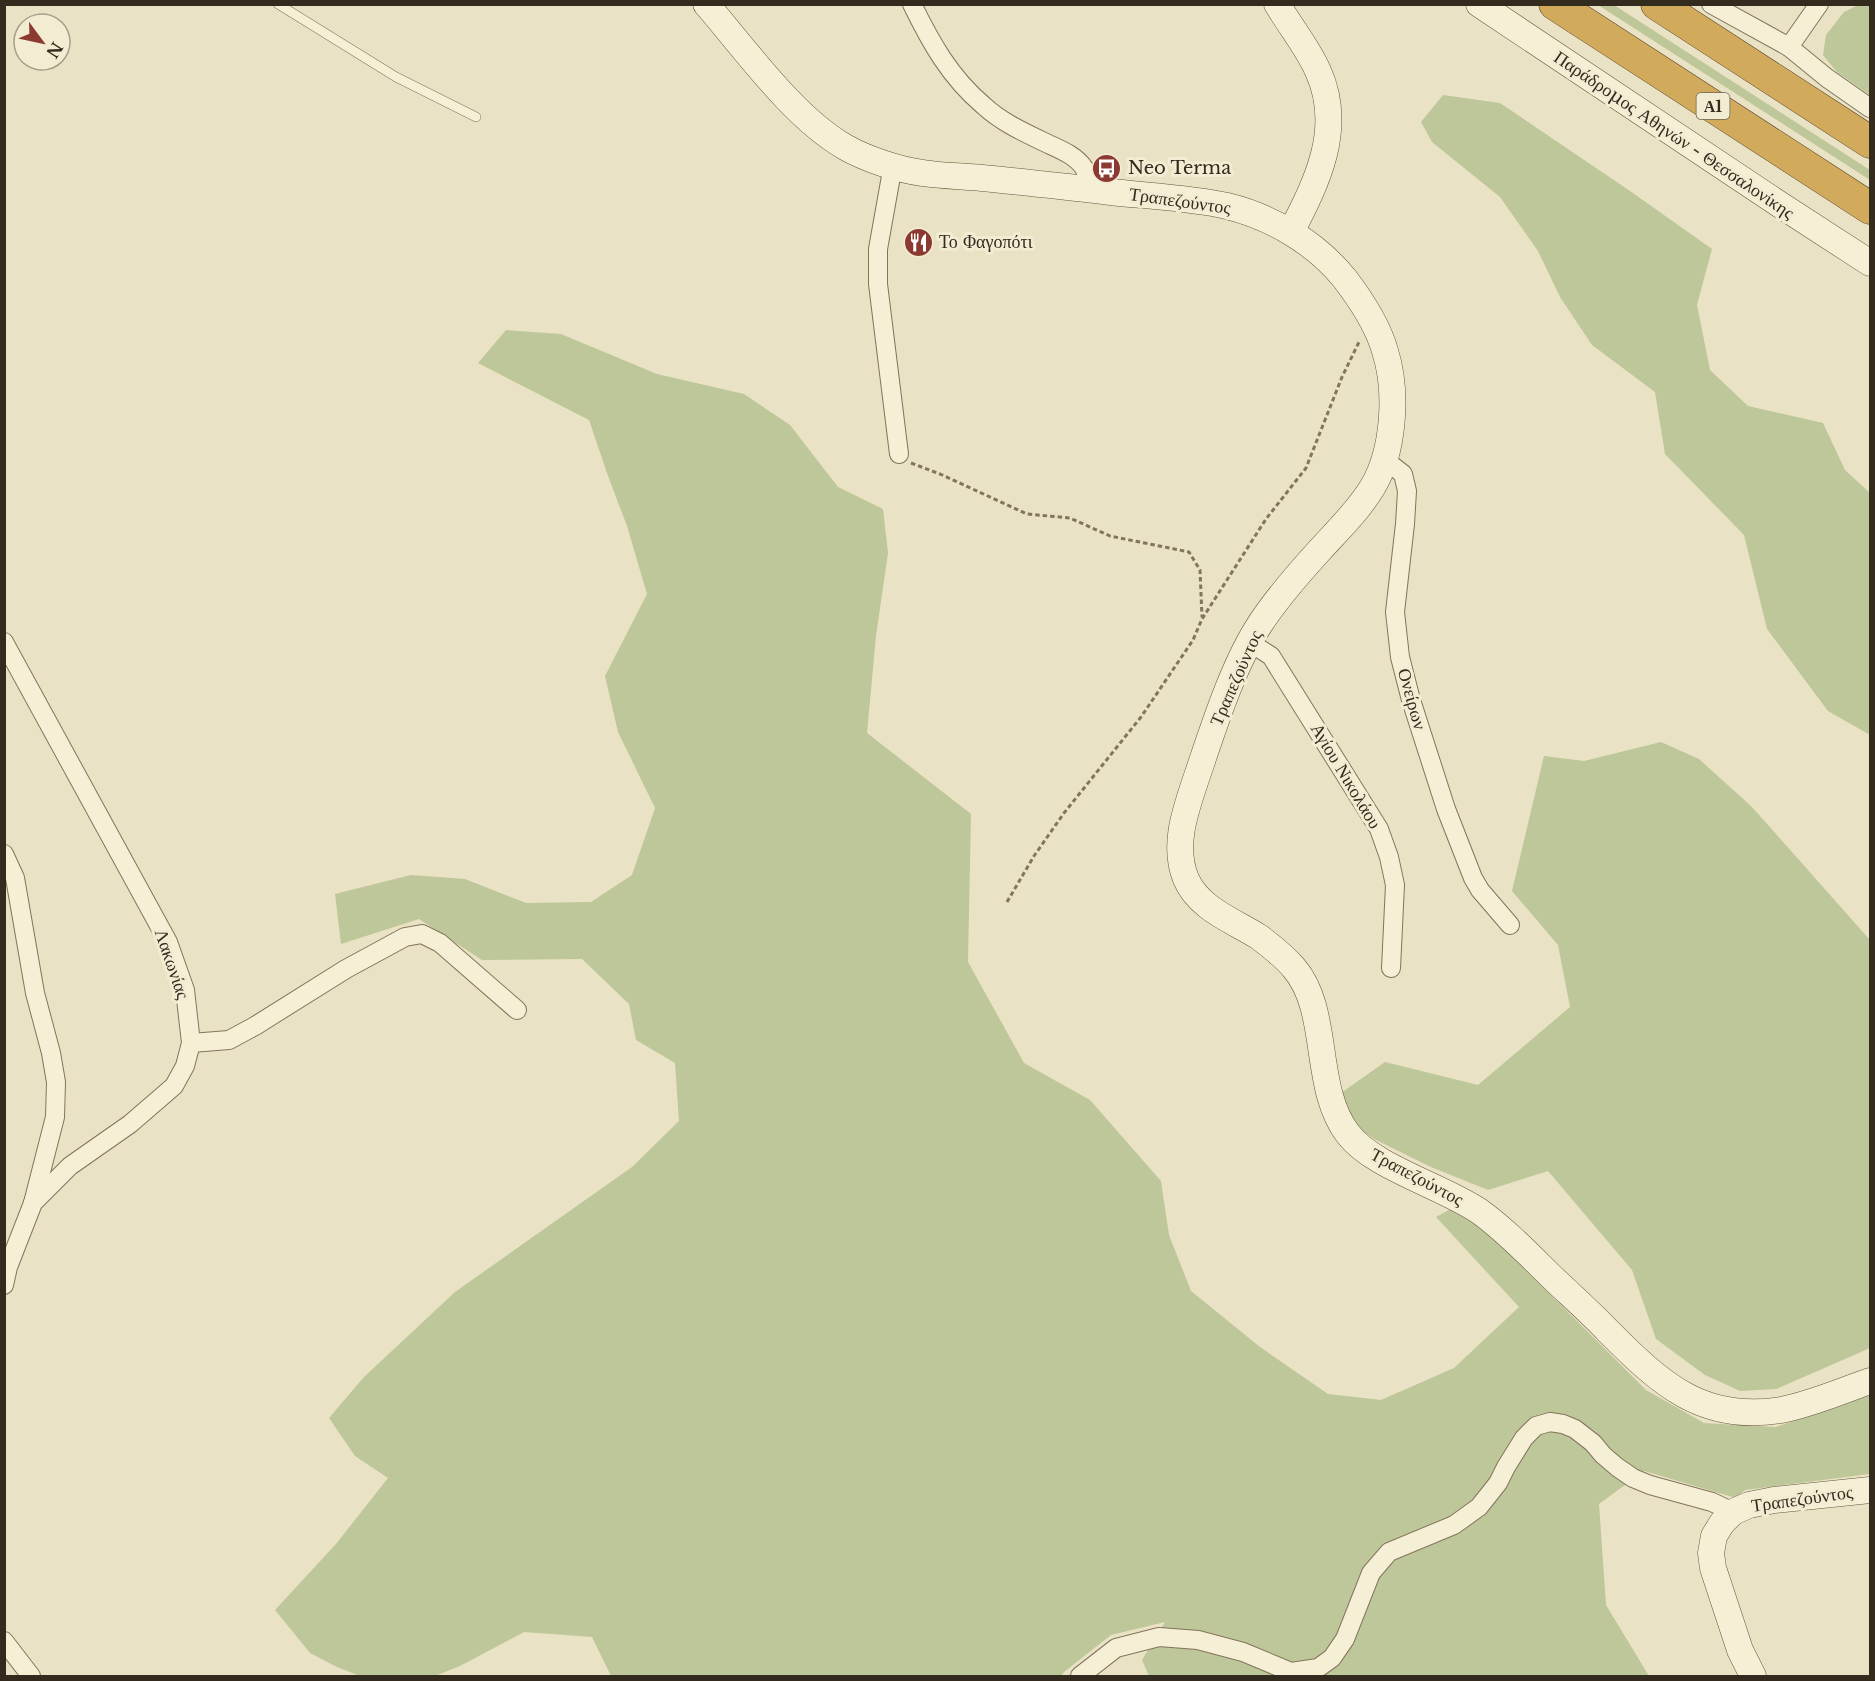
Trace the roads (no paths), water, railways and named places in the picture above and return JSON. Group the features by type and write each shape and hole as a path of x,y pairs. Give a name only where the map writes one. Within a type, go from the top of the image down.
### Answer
{"highway":[{"name":"Α1","path":"1555,4 1870,208"},
{"path":"1657,4 1870,142"}],"main road":[{"name":"Τραπεζούντος","path":"706,4 803,114 844,146 865,156 919,173 1215,204 1251,214 1291,232 1329,261 1348,283 1372,321 1385,350 1390,375 1391,425 1385,460 1370,492 1291,582 1249,642 1188,803 1181,834 1183,867 1190,887 1208,906 1282,955 1302,978 1313,1008 1333,1108 1353,1141 1376,1157 1478,1210 1598,1320 1644,1367 1675,1390 1695,1402 1737,1411 1776,1411 1806,1404 1870,1381"},
{"path":"1277,4 1318,70 1326,95 1328,125 1324,157 1313,189 1291,232"},
{"name":"Παράδρομος Αθηνών - Θεσσαλονίκης","path":"1479,4 1870,263"},
{"name":"Τραπεζούντος","path":"1753,1677 1740,1650 1713,1568 1711,1553 1714,1536 1722,1523 1733,1512 1749,1505 1774,1500 1870,1490"}],"street":[{"path":"912,4 936,51 969,92 983,106 1012,126 1061,150 1079,162 1088,177 1089,190"},
{"path":"1711,4 1789,47 1827,78 1870,108"},
{"path":"1789,47 1819,4"},
{"path":"893,165 878,249 878,284 899,454"},
{"name":"Ονείρων","path":"1385,460 1403,474 1407,491 1395,612 1400,657 1411,700 1446,809 1473,878 1484,896 1510,925"},
{"name":"Λακωνίας","path":"4,642 168,942 185,990 191,1043 184,1066 174,1086 130,1124 70,1166 33,1203 8,1267 4,1285"},
{"name":"Αγίου Νικολάου","path":"1249,642 1271,656 1379,829 1389,857 1395,885 1391,968"},
{"path":"4,854 15,878 35,993 56,1082 55,1117 33,1203"},
{"path":"191,1043 229,1040 346,969 405,937 422,934 440,943 517,1010"},
{"path":"1080,1677 1084,1671 1116,1647 1159,1636 1198,1640 1243,1652 1291,1672 1318,1668 1332,1658 1345,1639 1371,1573 1389,1552 1454,1525 1479,1508 1498,1483 1524,1438 1536,1425 1550,1422 1575,1429 1593,1443 1610,1461 1633,1478 1712,1502 1733,1512"},
{"path":"4,1641 31,1677"}],"lane":[{"path":"278,4 396,77 476,117"}],"place":[{"name":"Neo Terma","path":"1107,168"},
{"name":"Το Φαγοπότι","path":"918,242"}]}
